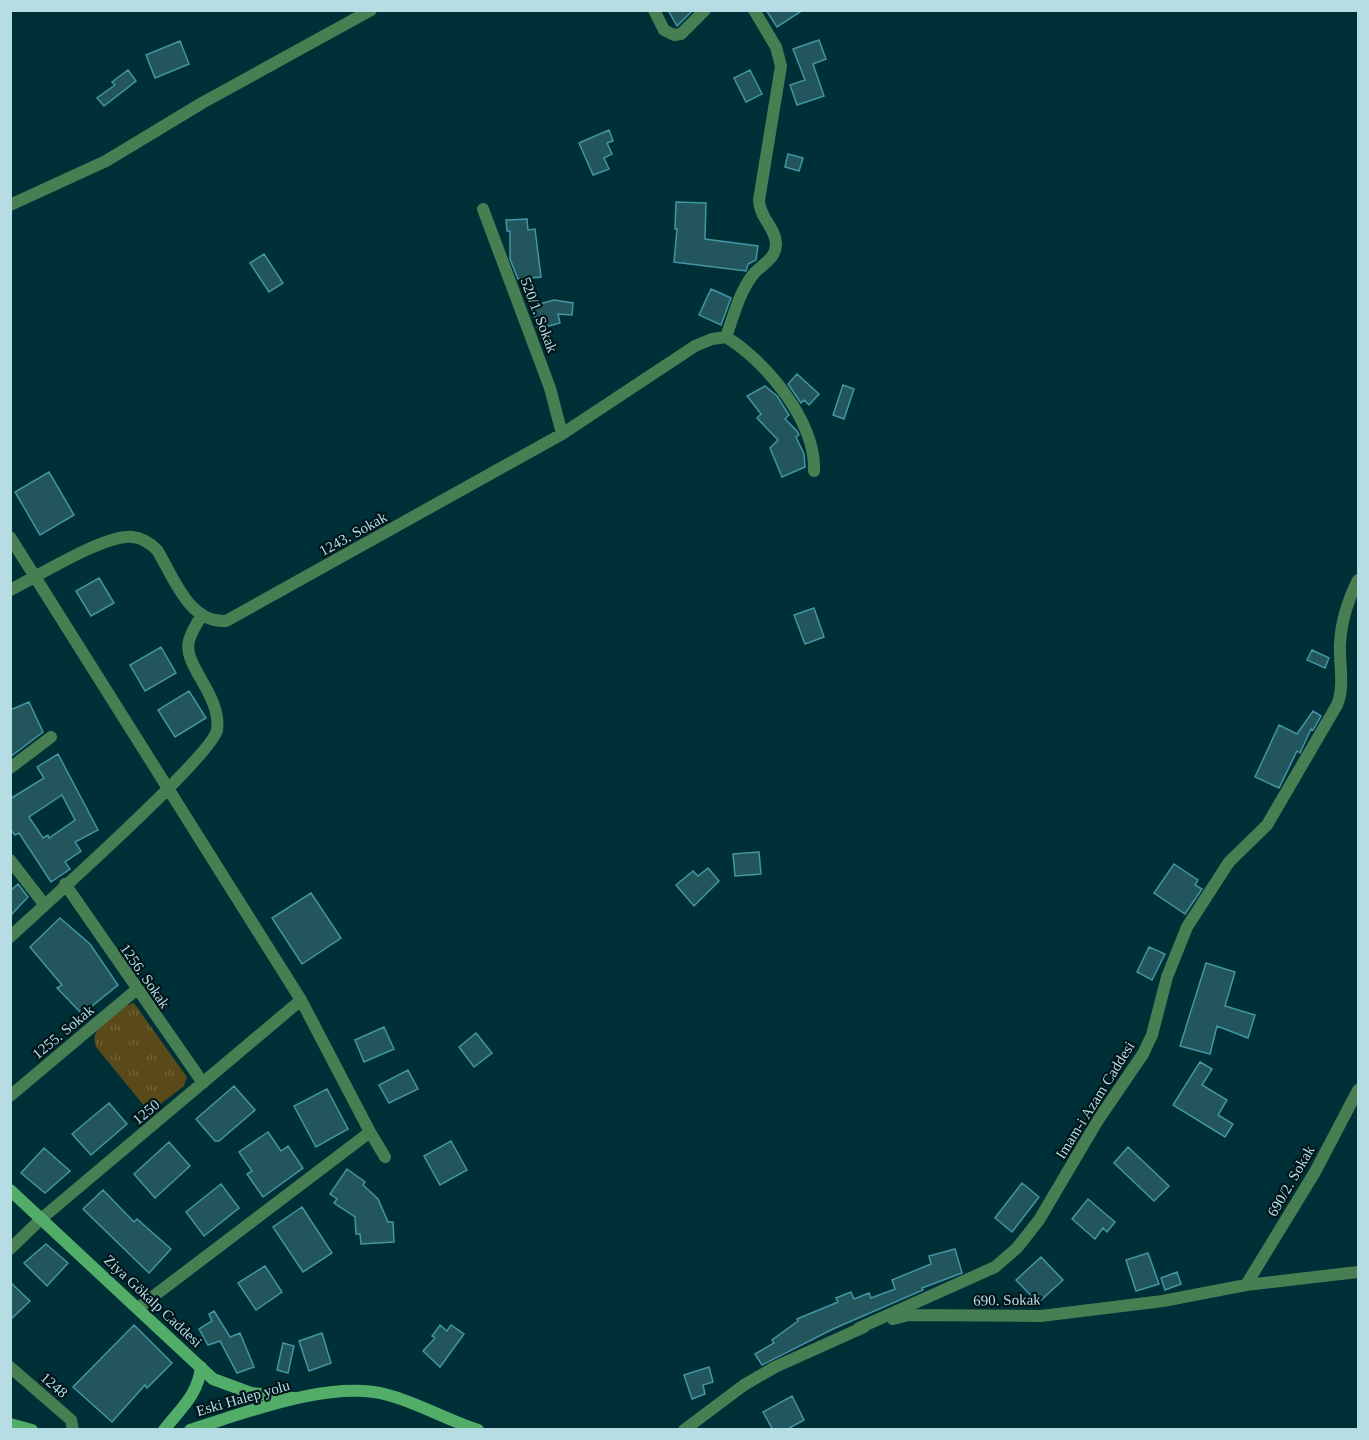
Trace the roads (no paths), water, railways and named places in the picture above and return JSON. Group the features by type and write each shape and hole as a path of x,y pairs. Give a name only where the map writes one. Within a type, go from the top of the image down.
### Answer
{"street":[{"path":"10,205 106,161 202,103 371,10"},
{"path":"654,10 664,30 674,35 681,34 705,10"},
{"path":"754,10 776,47 781,66 759,200 760,210 774,234 776,246 772,256 746,284 726,337 746,351 795,408 806,432 814,460 814,471"},
{"name":"520/1. Sokak","path":"483,209 550,388 562,434"},
{"name":"1243. Sokak","path":"201,616 217,621 234,617 562,434 695,346 712,339 726,337"},
{"path":"10,590 92,548 124,537 133,536 151,543 158,550 189,603 201,616 189,640 188,652 210,692 217,730 213,741 170,787 10,937"},
{"path":"10,537 170,787 301,1000 385,1157"},
{"name":"Imam-i Azam Caddesi","path":"859,1328 995,1267 1017,1248 1039,1220 1098,1120 1143,1054 1152,1035 1167,976 1187,927 1229,862 1267,825 1337,705 1341,695 1340,642 1351,595 1359,580"},
{"path":"10,768 51,737"},
{"path":"10,860 44,904"},
{"name":"1256. Sokak","path":"65,884 136,990 203,1083"},
{"name":"1255. Sokak","path":"10,1096 136,990"},
{"name":"1250","path":"10,1249 41,1220 301,1000"},
{"name":"690/2. Sokak","path":"1246,1286 1315,1172 1359,1090"},
{"path":"138,1308 370,1132"},
{"name":"Ziya Gökalp Caddesi","path":"10,1190 213,1379 251,1393 294,1398"},
{"name":"690. Sokak","path":"684,1430 697,1418 765,1373 859,1328 909,1315 1041,1316 1163,1301 1246,1286 1359,1272"},
{"name":"1248","path":"10,1367 71,1420 74,1430"},
{"path":"164,1430 191,1398 200,1383 201,1367"},
{"name":"Eski Halep yolu","path":"190,1430 294,1398 364,1391 387,1395 478,1430"},
{"path":"10,1424 32,1430"}]}
